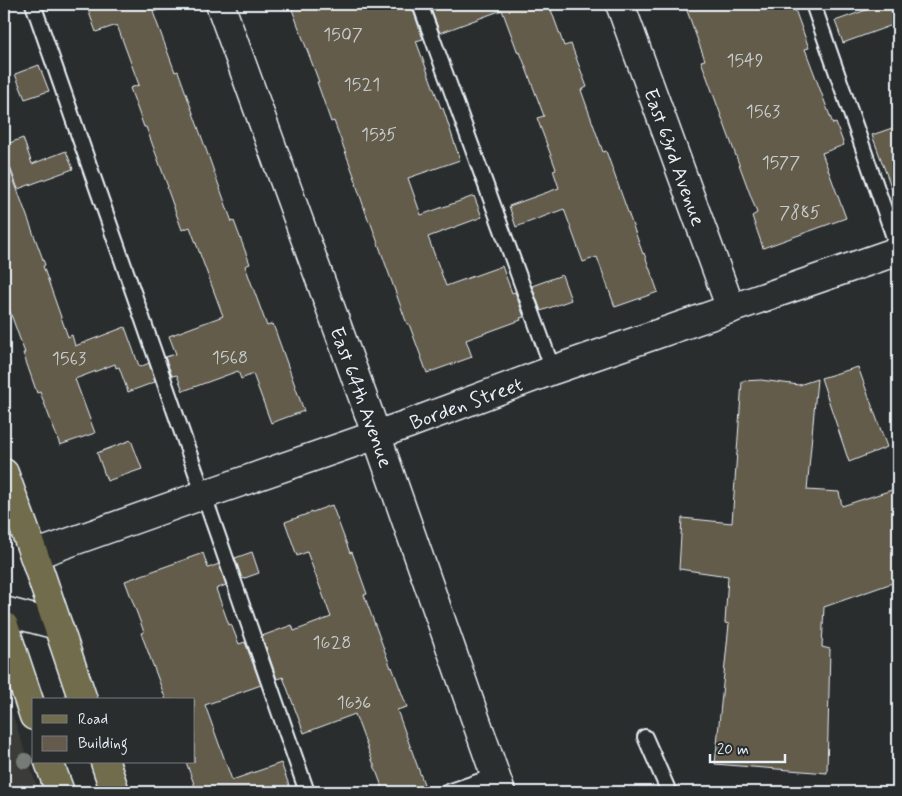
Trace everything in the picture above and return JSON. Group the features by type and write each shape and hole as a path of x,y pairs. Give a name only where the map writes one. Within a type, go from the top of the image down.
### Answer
{"main road":[{"path":"4,473 82,698"},
{"path":"4,626 32,710"},
{"path":"51,764 60,792"},
{"path":"106,764 116,792"}],"street":[{"name":"East 64th Avenue","path":"220,4 376,435 498,784"},
{"name":"East 63rd Avenue","path":"620,4 731,309"},
{"name":"Borden Street","path":"34,555 376,435 553,370 898,250"},
{"path":"4,611 58,625"}],"lane":[{"path":"33,4 307,792"},
{"path":"420,4 553,370"},
{"path":"813,4 898,250"},
{"path":"645,737 669,792"},
{"path":"448,792 498,784"}],"shaded area":[{"path":"4,690 39,792 4,792"}],"building":[{"path":"86,4 168,4 168,6 153,12 175,72 178,71 232,222 234,221 250,264 245,266 267,326 273,324 304,411 271,423 253,374 241,379 238,371 183,391 177,375 172,376 165,357 176,354 169,336 223,316 190,227 182,230 146,127 144,127 130,88 139,85 117,25 96,32"},
{"path":"290,4 411,4 423,39 416,41 441,108 443,108 460,160 408,178 421,215 474,196 482,217 428,237 446,286 502,266 512,293 515,292 524,317 520,318 521,320 466,340 472,357 427,373 369,222 334,121 331,122 317,82 319,82"},
{"path":"429,4 549,4 564,46 571,44 587,87 581,90 603,152 606,151 658,292 615,307 597,257 583,262 564,209 516,227 509,206 559,188 553,170 556,169 537,118 544,116 520,52 518,53 502,10 440,33"},
{"path":"699,4 793,4 809,48 805,49 833,124 836,123 844,145 822,153 846,218 763,248 752,216 757,213 701,61 705,60 686,8"},
{"path":"883,4 898,4 898,23 843,43 835,21"},
{"path":"39,65 49,91 25,99 15,74"},
{"path":"898,126 898,199 896,200 872,135"},
{"path":"23,138 32,164 66,151 73,169 18,189 4,151 4,145"},
{"path":"6,159 45,265 43,266 68,337 72,335 75,346 125,327 139,366 149,363 155,382 128,392 119,367 116,368 115,364 75,379 95,433 60,445 40,392 37,393 4,295 4,160"},
{"path":"562,275 571,300 541,311 532,286"},
{"path":"858,367 887,447 849,462 821,378"},
{"path":"817,379 807,490 839,492 842,506 898,488 898,581 824,607 822,647 830,649 827,773 715,764 729,624 725,623 728,576 679,569 682,518 732,523 742,381 761,380 799,385"},
{"path":"131,440 142,469 107,481 97,453"},
{"path":"332,505 350,553 352,552 367,594 364,595 407,707 397,710 425,787 411,792 384,792 355,714 304,733 283,677 277,679 262,636 292,625 294,631 331,617 307,552 297,556 285,522"},
{"path":"252,552 259,573 242,579 235,558"},
{"path":"203,553 208,568 219,564 226,585 216,589 229,625 231,624 239,644 245,642 261,685 205,705 232,780 281,763 290,788 278,792 197,792 187,764 195,764 195,698 165,698 141,633 144,632 125,581"}]}
